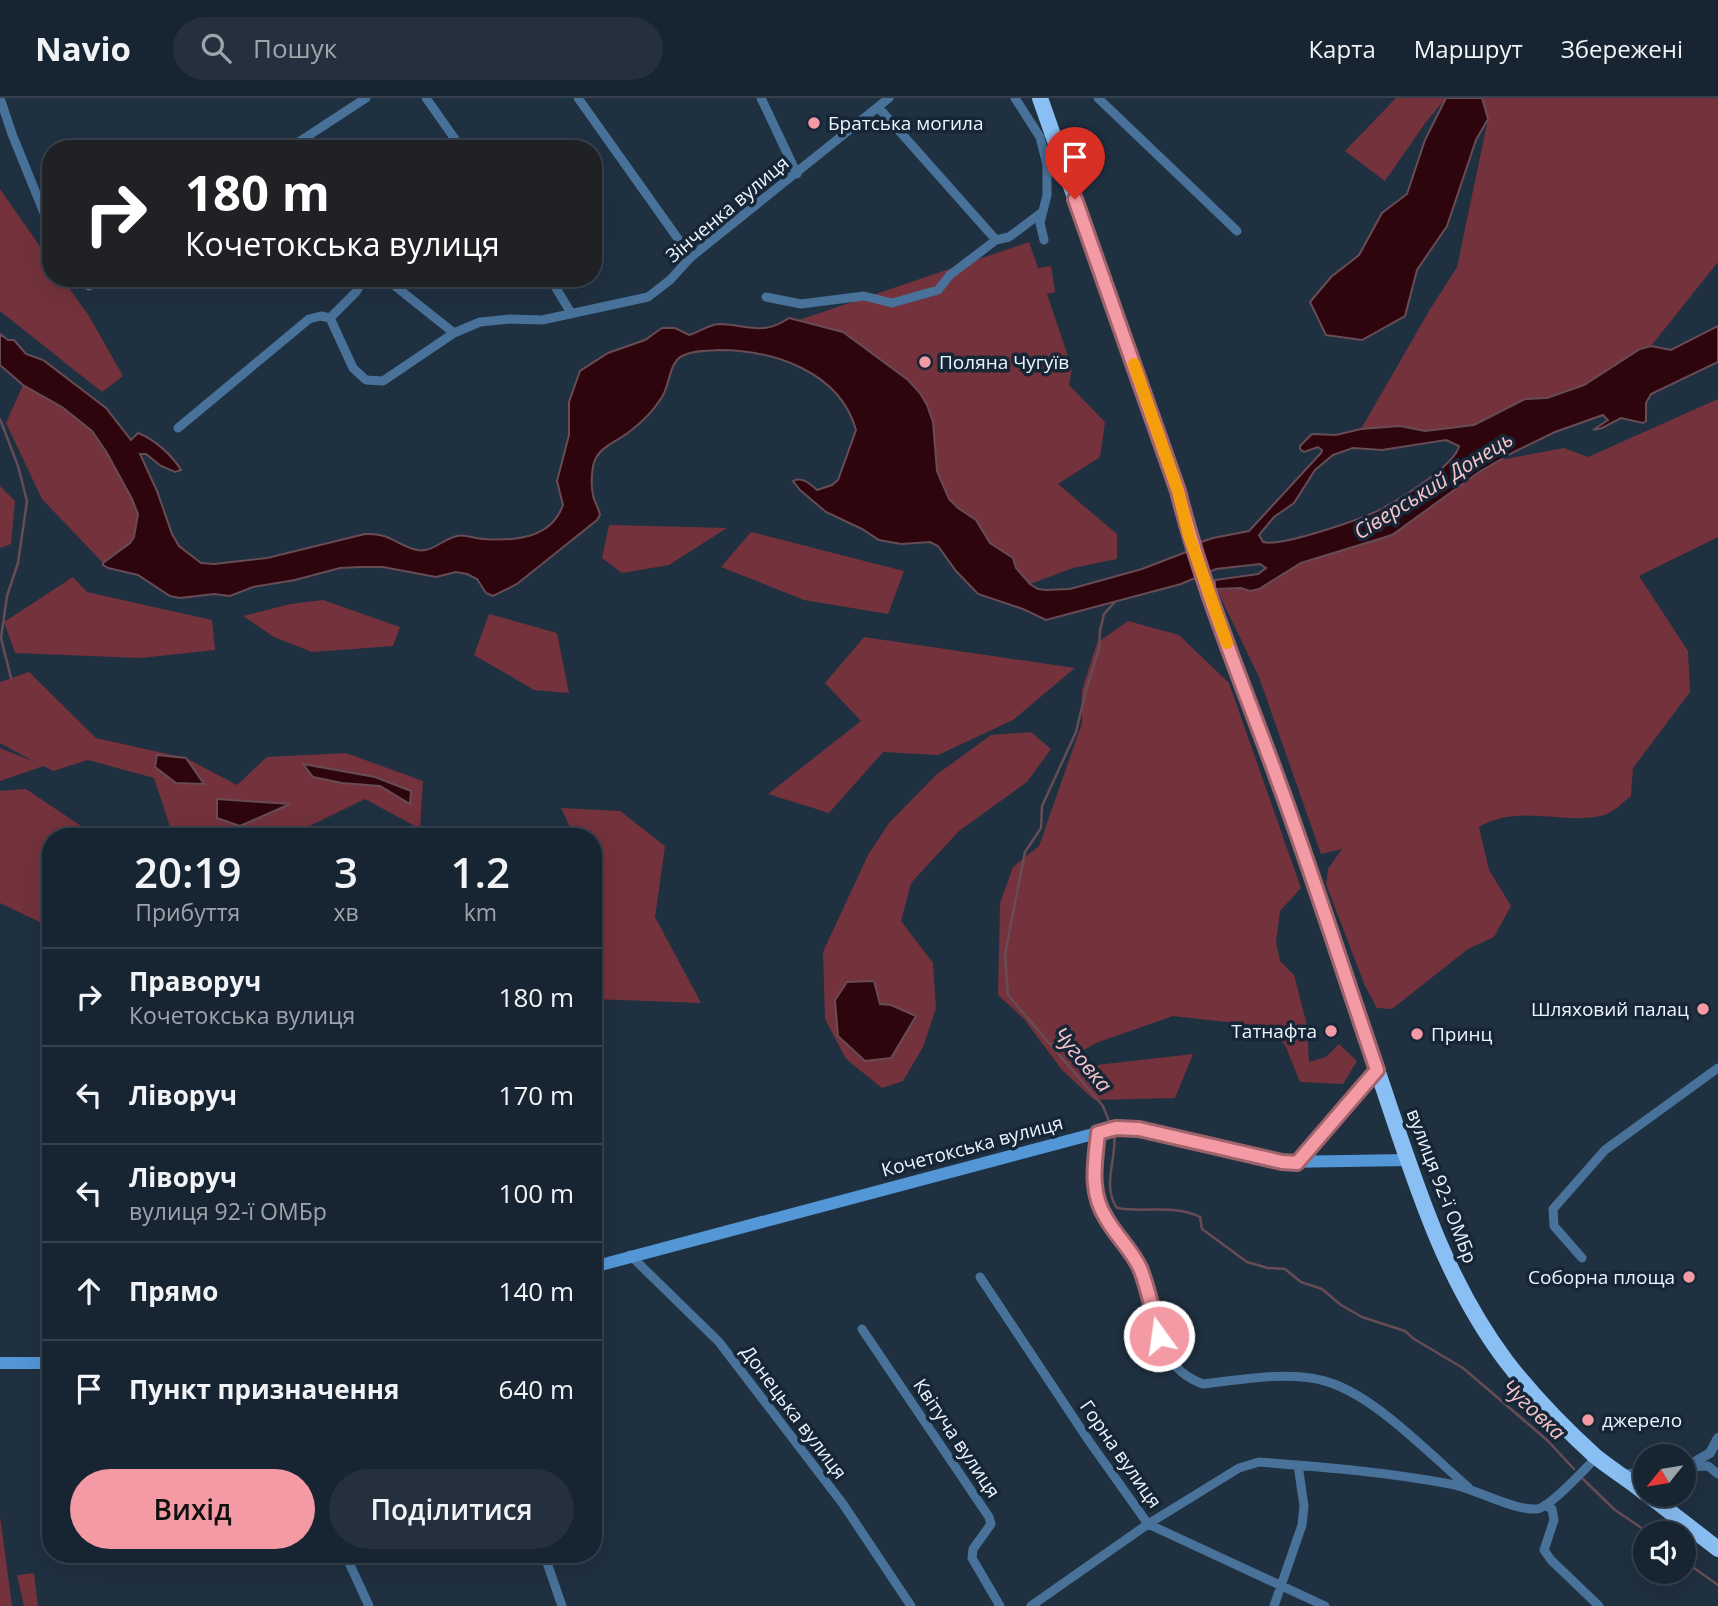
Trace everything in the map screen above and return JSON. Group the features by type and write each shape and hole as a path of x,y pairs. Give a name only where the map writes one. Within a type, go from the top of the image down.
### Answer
{"highway":[{"name":"вулиця 92-ї ОМБр","path":"1040,98 1178,491 1189,536 1286,800 1407,1160 1441,1251 1482,1326 1527,1386 1597,1457 1633,1484"},
{"name":"вулиця 92-ї ОМБр","path":"1663,1507 1718,1549"}],"main road":[{"path":"1297,1163 1377,1070"},
{"name":"Кочетокська вулиця","path":"602,1264 1108,1130 1139,1129 1282,1162 1407,1160"},
{"path":"0,1363 42,1363"}],"street":[{"path":"0,98 42,208"},
{"path":"302,140 366,98"},
{"path":"426,98 455,140"},
{"path":"578,98 691,257"},
{"path":"761,98 797,174"},
{"name":"Зінченка вулиця","path":"330,318 354,368 366,380 383,382 454,333 480,322 542,320 648,297 670,280 691,257 889,98"},
{"path":"1016,98 1040,137 1047,165 1047,195 1040,223 1044,240"},
{"path":"1098,98 1237,231"},
{"path":"878,107 996,240"},
{"path":"766,298 801,304 864,296 892,303 937,290 950,275 996,240 1009,237 1041,213"},
{"path":"178,428 309,319 321,316 330,318 359,287"},
{"path":"396,287 454,333"},
{"path":"555,287 571,313"},
{"path":"1582,1258 1553,1226 1553,1209 1605,1150 1718,1068"},
{"path":"1108,1130 1094,1188 1097,1202 1139,1266 1163,1347 1180,1371 1203,1384 1298,1376 1339,1386 1383,1414 1469,1488"},
{"name":"Донецька вулиця","path":"630,1255 719,1342 843,1504 911,1606"},
{"name":"Горна вулиця","path":"980,1277 1089,1441 1148,1524 1325,1606"},
{"name":"Квітуча вулиця","path":"862,1329 989,1517 992,1524 973,1549 972,1558 999,1606"},
{"path":"1696,1461 1710,1453 1718,1438"},
{"path":"1031,1606 1148,1524 1239,1468 1259,1462 1450,1484 1532,1508 1545,1505 1597,1457"},
{"path":"1274,1606 1302,1525 1304,1506 1298,1465"},
{"path":"1696,1467 1707,1466 1718,1474"},
{"path":"1622,1475 1633,1474"},
{"path":"1545,1505 1552,1509 1554,1520 1544,1550 1599,1606"},
{"path":"349,1563 369,1606"},
{"path":"547,1563 562,1606"}],"shaded area":[{"path":"1396,98 1446,98 1385,181 1345,151"},
{"path":"1482,98 1718,98 1718,262 1651,346 1640,349 1584,385 1547,398 1525,399 1474,425 1425,431 1400,426 1361,429 1457,267 1488,119"},
{"path":"0,189 42,249 42,287 68,287 89,316 123,376 102,392 0,311"},
{"path":"1029,242 1038,268 1051,266 1055,292 1047,294 1072,368 1069,385 1105,422 1100,457 1058,484 1117,534 1117,559 1073,568 1030,584 1015,568 1015,562 990,543 976,520 949,499 937,471 908,380 843,332 799,320"},
{"path":"23,385 67,411 90,430 110,457 131,495 138,514 136,533 129,543 103,563 42,499 6,423"},
{"path":"1718,399 1718,537 1639,576 1688,651 1690,692 1633,768 1631,796 1611,812 1589,818 1510,817 1479,827 1489,870 1511,906 1494,937 1468,949 1392,1009 1377,1008 1365,986 1326,884 1328,869 1342,849 1321,854 1259,677 1217,590 1259,589 1301,563 1392,535 1479,472 1500,460 1564,448 1588,457"},
{"path":"0,486 15,501 11,544 0,548"},
{"path":"609,525 727,528 669,565 622,573 602,558"},
{"path":"751,532 904,571 888,614 804,600 721,567"},
{"path":"73,577 87,592 212,620 215,650 141,658 15,653 4,622"},
{"path":"323,600 400,627 393,646 312,652 274,637 243,616 290,604"},
{"path":"489,614 557,633 569,693 534,690 474,655"},
{"path":"1128,621 1179,635 1229,683 1301,888 1280,911 1276,942 1280,961 1294,975 1307,1025 1309,1062 1326,1057 1339,1044 1357,1061 1343,1084 1300,1082 1285,1045 1262,1026 1173,1016 1096,1043 1077,1054 1088,1066 1193,1054 1175,1098 1094,1100 1062,1070 1024,1019 998,995 1000,903 1013,867 1039,846 1082,723 1082,690 1097,643"},
{"path":"864,637 1075,668 1013,720 938,755 883,752 829,813 768,794 861,721 825,683"},
{"path":"29,672 96,738 186,758 237,785 267,757 346,753 423,781 420,828 365,799 305,828 170,828 154,778 88,760 53,771 44,766 0,781 0,748 35,762 0,743 0,682"},
{"path":"1031,732 1051,749 1027,782 959,831 911,883 901,921 933,963 936,1008 923,1047 903,1081 882,1088 846,1059 825,1019 823,952 868,855 889,823 936,775 991,735"},
{"path":"26,789 84,828 42,828 42,923 0,903 0,791"},
{"path":"561,808 620,811 665,846 655,917 701,1003 602,999 602,828 567,828 569,825"},
{"path":"0,1516 12,1606 0,1606"},
{"path":"34,1573 38,1606 24,1606 17,1575"}],"water":[{"path":"1446,98 1482,98 1488,119 1476,140 1447,226 1417,270 1405,316 1362,340 1326,335 1310,302 1331,277 1359,255 1382,213 1407,194 1425,140"},
{"name":"Сіверський Донець","path":"789,318 843,332 908,380 920,393 933,422 937,471 949,499 976,520 990,543 1013,558 1016,568 1030,584 1046,590 1070,589 1142,569 1186,552 1201,542 1249,531 1321,453 1322,450 1318,447 1304,452 1300,449 1312,434 1336,435 1361,429 1400,426 1425,431 1474,425 1525,399 1547,398 1584,385 1640,349 1651,346 1671,350 1718,326 1718,362 1651,394 1646,403 1646,421 1643,423 1621,418 1593,430 1608,420 1603,415 1555,432 1479,472 1392,535 1301,563 1259,589 1215,589 1215,580 1258,574 1266,568 1260,564 1216,569 1181,584 1046,620 978,594 956,571 938,546 930,542 901,544 879,540 826,512 800,490 793,481 803,480 817,490 838,480 856,430 848,410 836,393 820,379 802,368 761,354 719,350 695,352 678,359 665,392 655,407 638,425 606,447 596,458 592,481 600,515 597,520 517,584 493,596 486,593 477,579 467,574 456,572 436,577 383,567 359,567 340,568 295,580 253,587 230,596 214,594 180,598 170,596 138,575 108,568 103,563 134,537 138,514 132,499 92,431 62,407 23,385 0,365 0,334 8,340 14,340 26,354 43,360 106,408 131,440 138,433 162,448 181,470 175,472 161,466 146,454 140,454 172,534 179,546 201,563 214,564 267,558 365,534 388,537 417,550 433,548 457,536 507,539 530,536 550,525 563,505 557,481 569,435 569,402 580,371 608,353 645,340 662,328 675,328 689,335 716,324 763,328","holes":["1446,440 1459,446 1449,462 1427,480 1375,512 1324,531 1287,540 1263,542 1259,535 1274,517 1294,503 1315,470 1333,455 1353,448 1382,450"]},
{"path":"157,755 186,758 204,784 176,783 155,767"},
{"path":"303,764 375,777 411,791 410,804 380,786 313,777"},
{"path":"217,799 290,804 240,826 217,818"},
{"path":"874,981 880,1004 891,1005 916,1016 891,1058 865,1061 838,1036 835,1000 847,982"}],"waterway":[{"path":"0,419 18,466 27,501 18,563 7,596 1,638 11,678"},
{"name":"Чуговка","path":"1111,1126 1103,1106 1008,995 1005,954 1025,852 1041,828 1042,806 1076,732 1099,649 1104,614 1114,603"},
{"name":"Чуговка","path":"1114,1132 1110,1190 1117,1208 1180,1211 1200,1217 1202,1229 1247,1262 1285,1269 1301,1282 1322,1289 1341,1305 1362,1317 1405,1331 1463,1368 1547,1440 1574,1469"},
{"name":"Чуговка","path":"1583,1479 1615,1510 1633,1522"},
{"name":"Чуговка","path":"1696,1569 1718,1585"}],"slow traffic":[{"path":"1134,364 1178,491 1189,536 1227,643"}],"place":[{"name":"Братська могила","path":"814,123"},
{"name":"Поляна Чугуїв","path":"925,362"},
{"name":"Шляховий палац","path":"1703,1009"},
{"name":"Татнафта","path":"1331,1031"},
{"name":"Принц","path":"1417,1034"},
{"name":"Соборна площа","path":"1689,1277"},
{"name":"джерело","path":"1588,1420"}],"route":[{"path":"1075,199 1178,491 1189,536 1286,800 1377,1070 1297,1163 1282,1162 1139,1129 1116,1128 1098,1133 1094,1188 1097,1202 1139,1266 1147,1286 1159,1336"}]}
